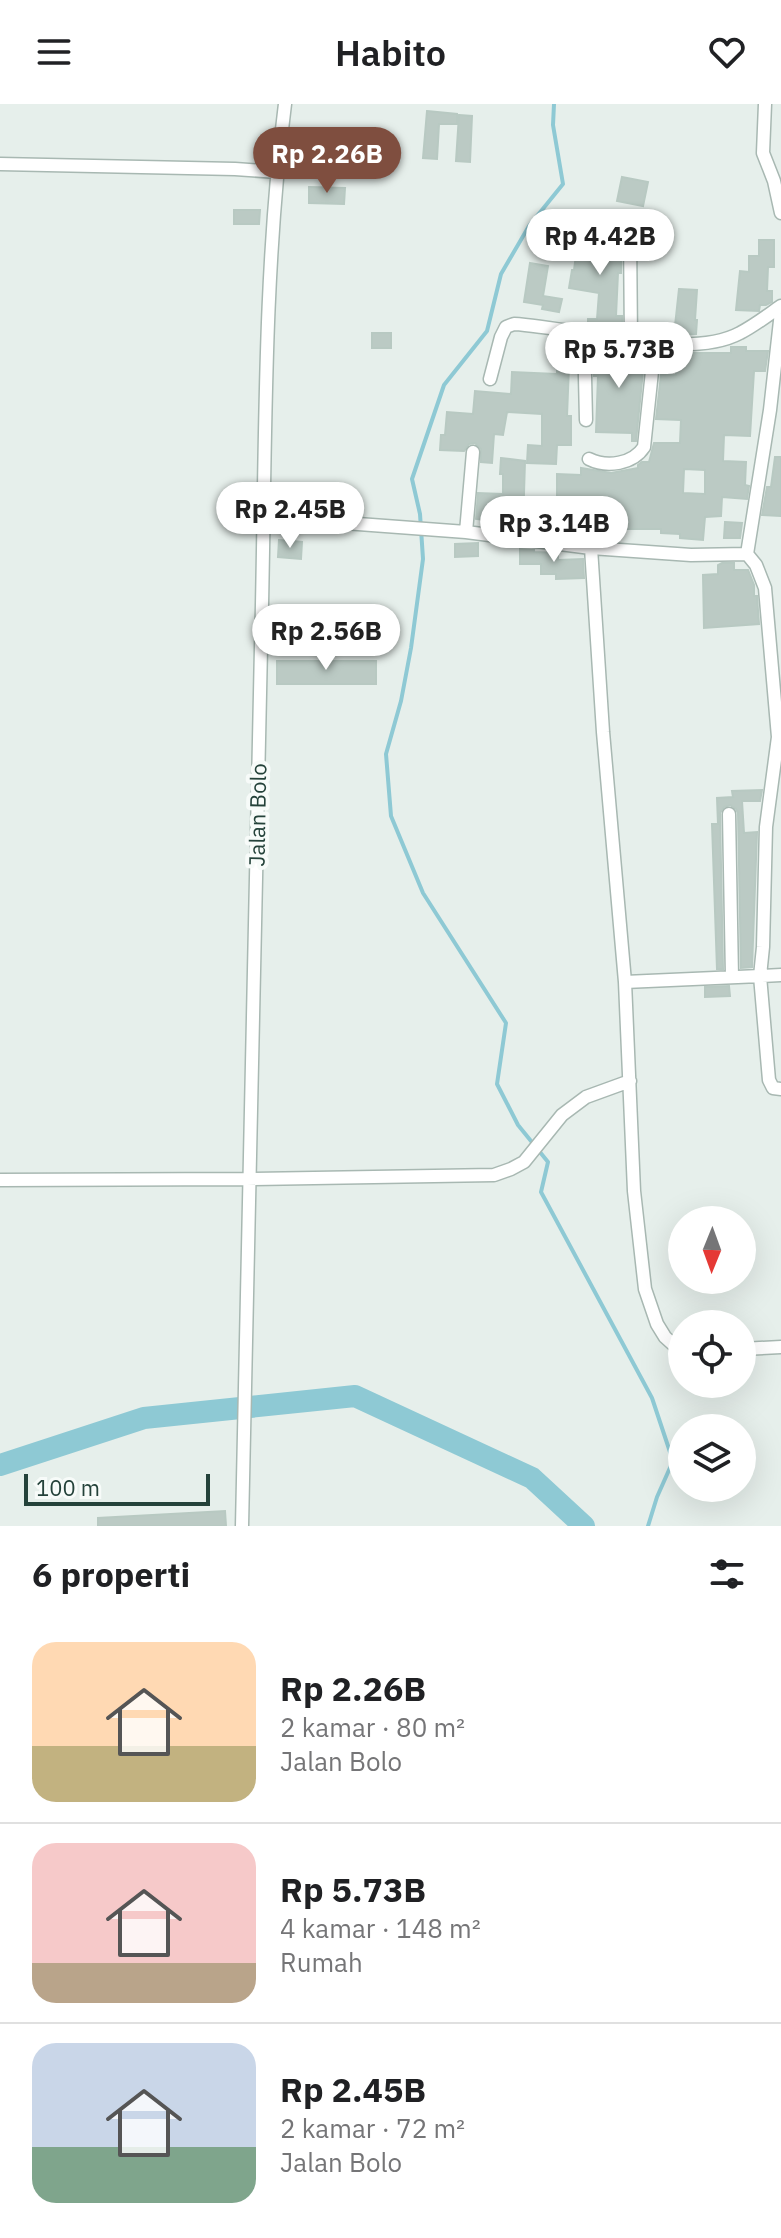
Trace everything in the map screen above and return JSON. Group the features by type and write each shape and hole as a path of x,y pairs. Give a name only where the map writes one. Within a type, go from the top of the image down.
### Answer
{"street":[{"name":"Jalan Bolo","path":"242,1526 265,384 277,172 285,104"},
{"path":"765,104 763,153 774,181 781,213"},
{"path":"0,164 277,172"},
{"path":"630,235 631,340"},
{"path":"490,379 501,337 506,327 514,324 655,343 709,342 738,334 781,306"},
{"path":"747,554 776,405 781,312"},
{"path":"584,334 586,420"},
{"path":"589,459 598,463 623,462 638,456 644,447 655,343"},
{"path":"466,532 473,452"},
{"path":"264,517 466,532 591,548 691,555 747,554"},
{"path":"591,548 603,732 625,982 634,1191 645,1289 657,1324 668,1340"},
{"path":"747,554 756,565 765,588 779,712 780,736 766,827 760,976 769,1080 773,1088 781,1089"},
{"path":"729,814 732,977"},
{"path":"625,982 781,975"},
{"path":"0,1180 494,1175 511,1169 528,1157 562,1115 586,1097 630,1081"},
{"path":"756,1348 781,1347"}],"building":[{"path":"427,111 457,114 457,124 439,124 437,159 423,158"},
{"path":"459,115 472,116 470,162 456,161"},
{"path":"622,177 648,182 643,206 617,201"},
{"path":"309,187 345,188 344,204 309,203"},
{"path":"234,210 260,210 259,224 234,224"},
{"path":"592,233 621,236 616,316 622,316 622,330 588,325 588,319 597,319 599,293 569,288 577,248 592,250"},
{"path":"759,240 774,240 774,267 768,267 767,291 772,291 772,302 760,305 759,311 736,310 740,271 749,272 749,256 759,256"},
{"path":"530,263 548,266 543,296 562,299 559,312 524,302"},
{"path":"679,289 697,290 696,334 674,335"},
{"path":"372,333 391,333 391,348 372,348"},
{"path":"731,347 768,351 765,371 754,371 750,436 724,435 723,461 746,462 745,485 749,486 747,499 722,497 721,516 705,517 703,540 680,538 680,534 661,533 661,529 602,529 602,512 583,511 583,524 546,525 548,503 557,503 557,474 581,475 581,468 611,473 638,468 642,462 649,462 654,443 680,443 681,420 656,419 661,375 676,375 677,353 731,353","holes":["684,469 705,470 705,494 683,493"]},
{"path":"557,350 575,350 576,366 569,366 567,416 571,416 571,445 557,445 556,464 527,463 528,445 542,446 542,414 507,412 503,435 494,434 492,463 481,462 481,449 475,443 469,444 464,451 440,450 447,412 473,414 475,391 511,394 512,372 557,374"},
{"path":"593,350 645,351 636,441 632,441 632,433 596,432 598,376 594,376"},
{"path":"775,457 781,457 781,516 762,515 767,487 771,487"},
{"path":"501,458 525,461 523,525 476,519 478,493 503,494"},
{"path":"725,522 742,523 740,538 724,538"},
{"path":"279,540 302,542 301,559 278,557"},
{"path":"478,543 478,556 455,557 455,544"},
{"path":"520,549 558,553 558,560 583,559 584,578 556,579 556,574 541,574 541,564 520,564"},
{"path":"734,563 734,570 748,570 754,585 754,596 757,596 759,624 704,628 703,575 718,574 718,565"},
{"path":"277,661 376,661 376,684 277,684"},
{"path":"762,790 760,801 742,801 744,833 757,832 752,967 741,968 738,813 730,805 720,813 723,969 717,969 712,824 718,824 717,798 733,797 732,791"},
{"path":"729,986 730,996 705,997 705,987"},
{"path":"225,1511 226,1526 98,1526 98,1518"}],"waterway":[{"path":"554,104 553,125 563,184 529,226 501,274 487,331 444,385 412,479 420,514 423,559 401,701 386,754 391,816 423,893 506,1023 497,1084 518,1125 548,1162 541,1192 652,1398 673,1461 648,1526"},
{"path":"0,1465 144,1418 355,1396 532,1478 584,1526"}]}
